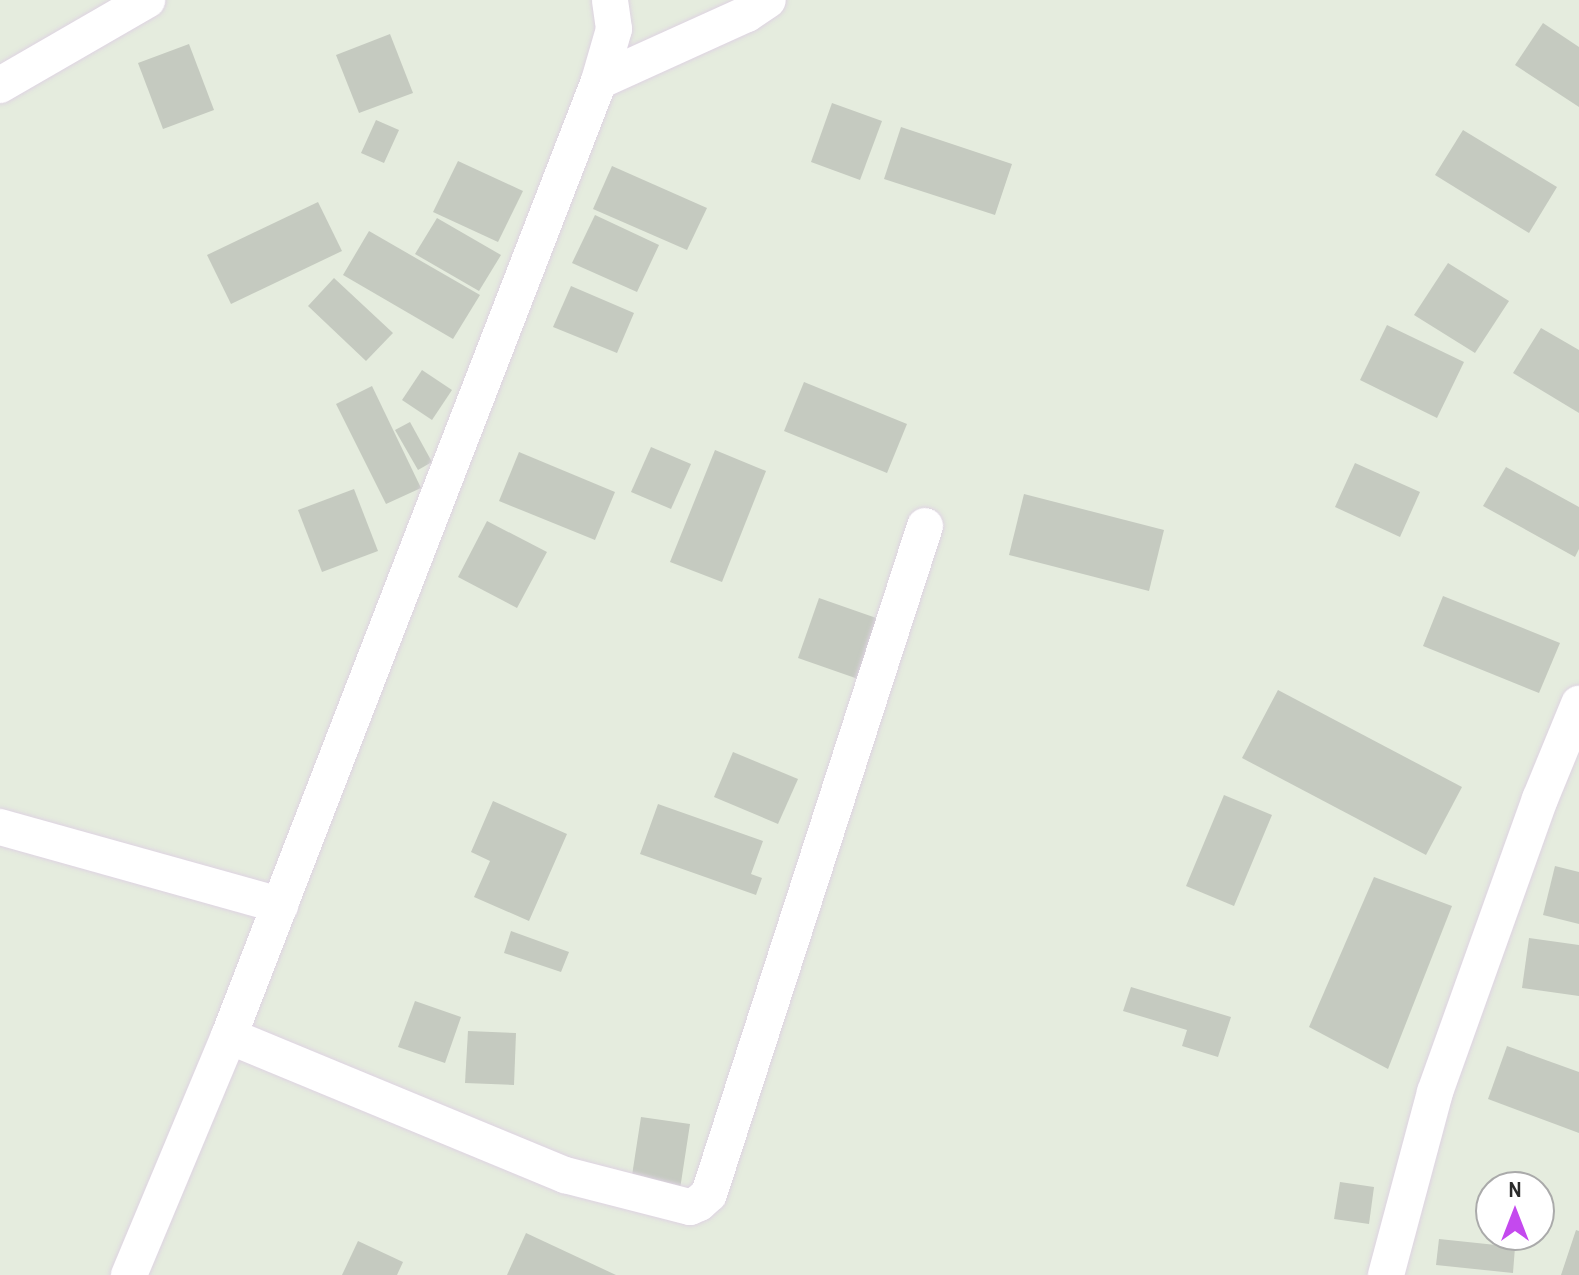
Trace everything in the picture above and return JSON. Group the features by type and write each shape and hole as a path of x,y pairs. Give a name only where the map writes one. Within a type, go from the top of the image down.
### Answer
{"street":[{"path":"0,85 147,0"},
{"path":"129,1275 229,1036 599,81 614,29 610,0"},
{"path":"599,81 747,14 768,0"},
{"path":"229,1036 565,1175 690,1207 699,1203 709,1194 925,526"},
{"path":"1386,1275 1435,1092 1540,799 1579,704"},
{"path":"0,827 280,905"}],"building":[{"path":"1543,23 1579,47 1579,107 1515,65"},
{"path":"390,34 413,93 359,113 336,55"},
{"path":"189,44 214,110 163,129 138,63"},
{"path":"832,103 882,121 860,180 811,162"},
{"path":"376,120 399,130 384,163 361,153"},
{"path":"901,127 1012,164 995,215 884,179"},
{"path":"1463,130 1557,187 1529,233 1435,175"},
{"path":"458,161 523,191 498,242 433,212"},
{"path":"612,166 707,208 687,250 593,209"},
{"path":"318,202 342,251 231,304 207,255"},
{"path":"595,215 659,245 637,292 572,263"},
{"path":"437,218 501,255 479,291 415,254"},
{"path":"369,231 480,295 453,339 343,275"},
{"path":"1448,263 1509,301 1475,353 1414,315"},
{"path":"334,278 393,333 366,361 308,306"},
{"path":"571,286 634,313 617,353 553,327"},
{"path":"1387,325 1464,362 1437,418 1360,380"},
{"path":"1541,328 1579,350 1579,413 1513,373"},
{"path":"422,370 452,390 432,420 402,400"},
{"path":"804,382 907,424 887,473 784,431"},
{"path":"372,386 421,488 386,504 336,404"},
{"path":"410,422 432,462 418,470 395,430"},
{"path":"651,447 691,464 671,509 631,492"},
{"path":"715,450 766,471 722,582 670,562"},
{"path":"519,452 615,492 595,540 499,501"},
{"path":"1355,463 1420,492 1400,537 1335,507"},
{"path":"1506,467 1579,507 1579,549 1575,557 1483,506"},
{"path":"354,489 378,551 322,572 298,510"},
{"path":"1024,494 1164,530 1149,591 1009,555"},
{"path":"487,521 547,552 517,608 458,577"},
{"path":"1443,596 1560,643 1539,693 1423,646"},
{"path":"819,598 882,620 861,680 798,658"},
{"path":"1278,690 1462,787 1426,855 1242,758"},
{"path":"733,752 798,779 778,824 714,797"},
{"path":"1224,795 1272,815 1234,906 1186,886"},
{"path":"493,801 567,834 529,921 474,897 490,861 471,852"},
{"path":"658,804 763,841 751,874 762,878 756,895 640,854"},
{"path":"1555,866 1579,872 1579,924 1543,915"},
{"path":"1374,877 1452,906 1388,1069 1309,1027"},
{"path":"511,931 569,952 561,972 504,953"},
{"path":"1529,938 1579,945 1579,996 1522,988"},
{"path":"1131,987 1231,1017 1218,1057 1182,1046 1187,1030 1123,1011"},
{"path":"415,1001 461,1017 445,1063 398,1047"},
{"path":"468,1031 516,1033 514,1085 465,1083"},
{"path":"1507,1046 1579,1072 1579,1133 1488,1099"},
{"path":"641,1117 690,1124 680,1189 631,1182"},
{"path":"1340,1182 1374,1187 1369,1224 1334,1219"},
{"path":"1576,1230 1579,1231 1579,1275 1561,1275"},
{"path":"526,1233 616,1275 507,1275"},
{"path":"1439,1239 1475,1243 1475,1251 1515,1251 1513,1273 1436,1265"},
{"path":"358,1241 403,1262 397,1275 342,1275"}]}
